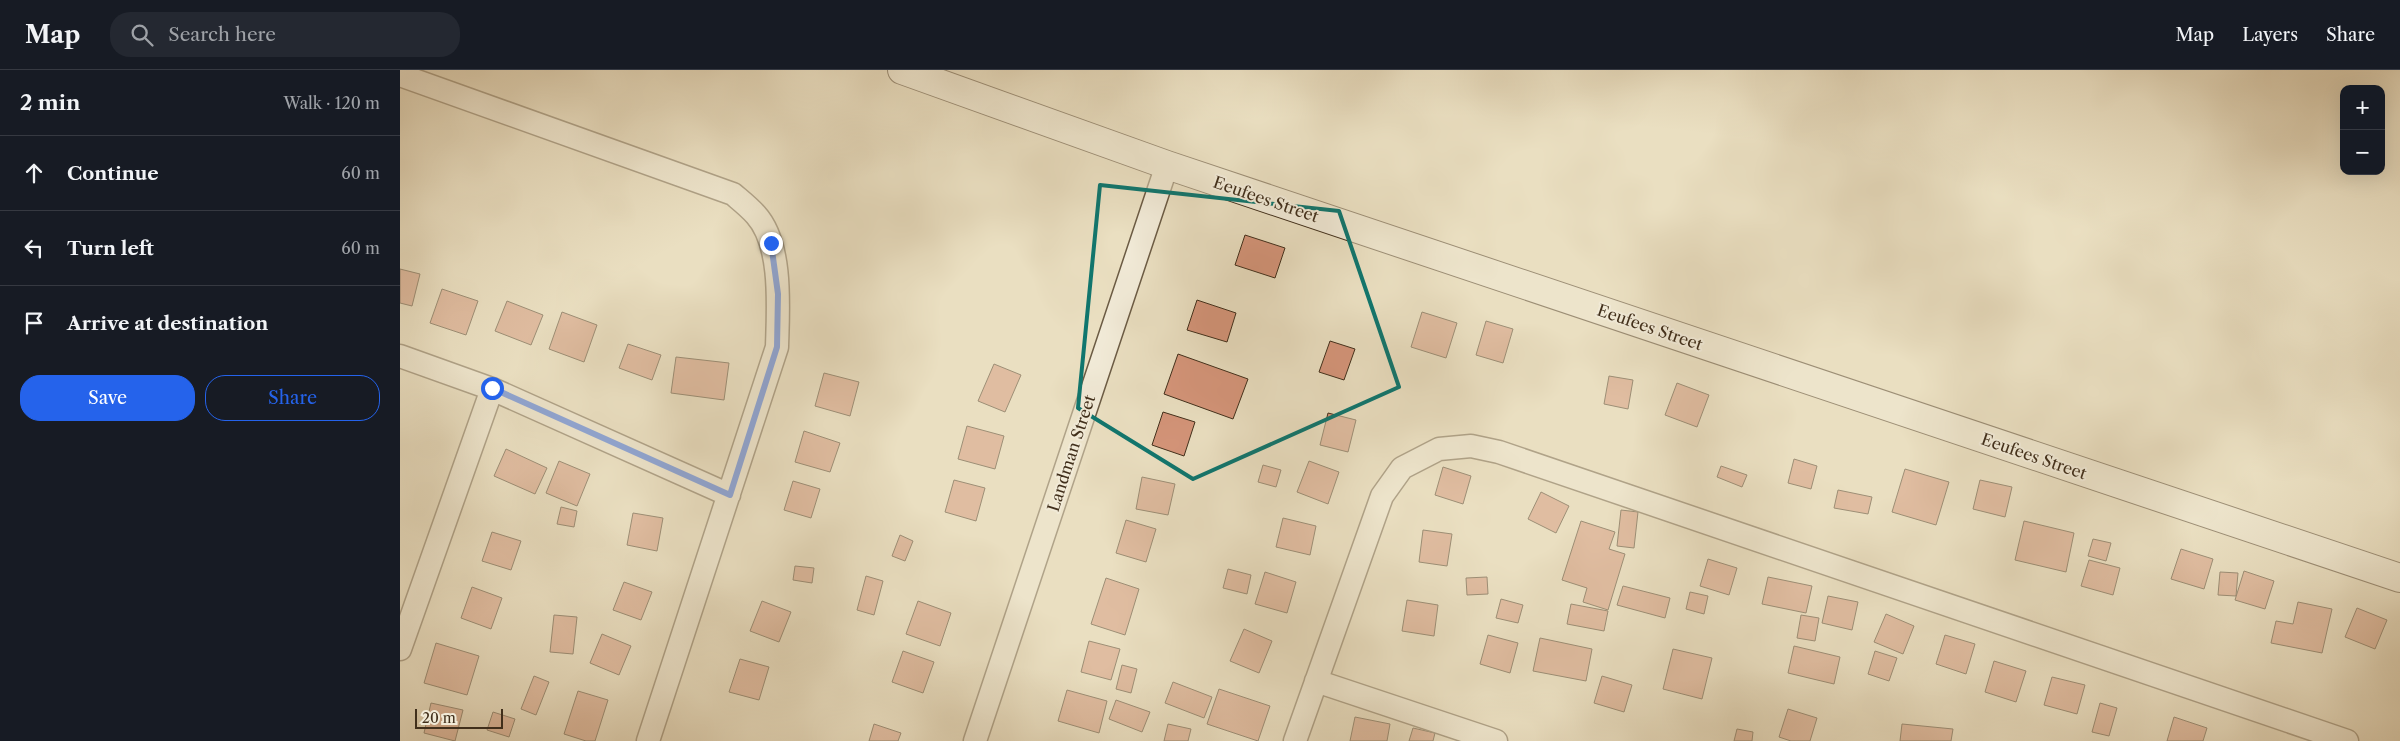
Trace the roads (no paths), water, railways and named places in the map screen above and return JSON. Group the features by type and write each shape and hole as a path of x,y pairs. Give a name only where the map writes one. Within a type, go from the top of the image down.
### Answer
{"street":[{"name":"Eeufees Street","path":"902,70 1166,165 2400,578"},
{"path":"400,75 733,194 757,215 771,243 778,294 777,347 648,741"},
{"name":"Landman Street","path":"975,741 1166,165"},
{"path":"400,356 492,388 730,495"},
{"path":"400,649 492,388"},
{"path":"1295,741 1382,496 1402,468 1439,449 1471,446 1499,452 2347,741"},
{"path":"1316,681 1496,741"}]}
